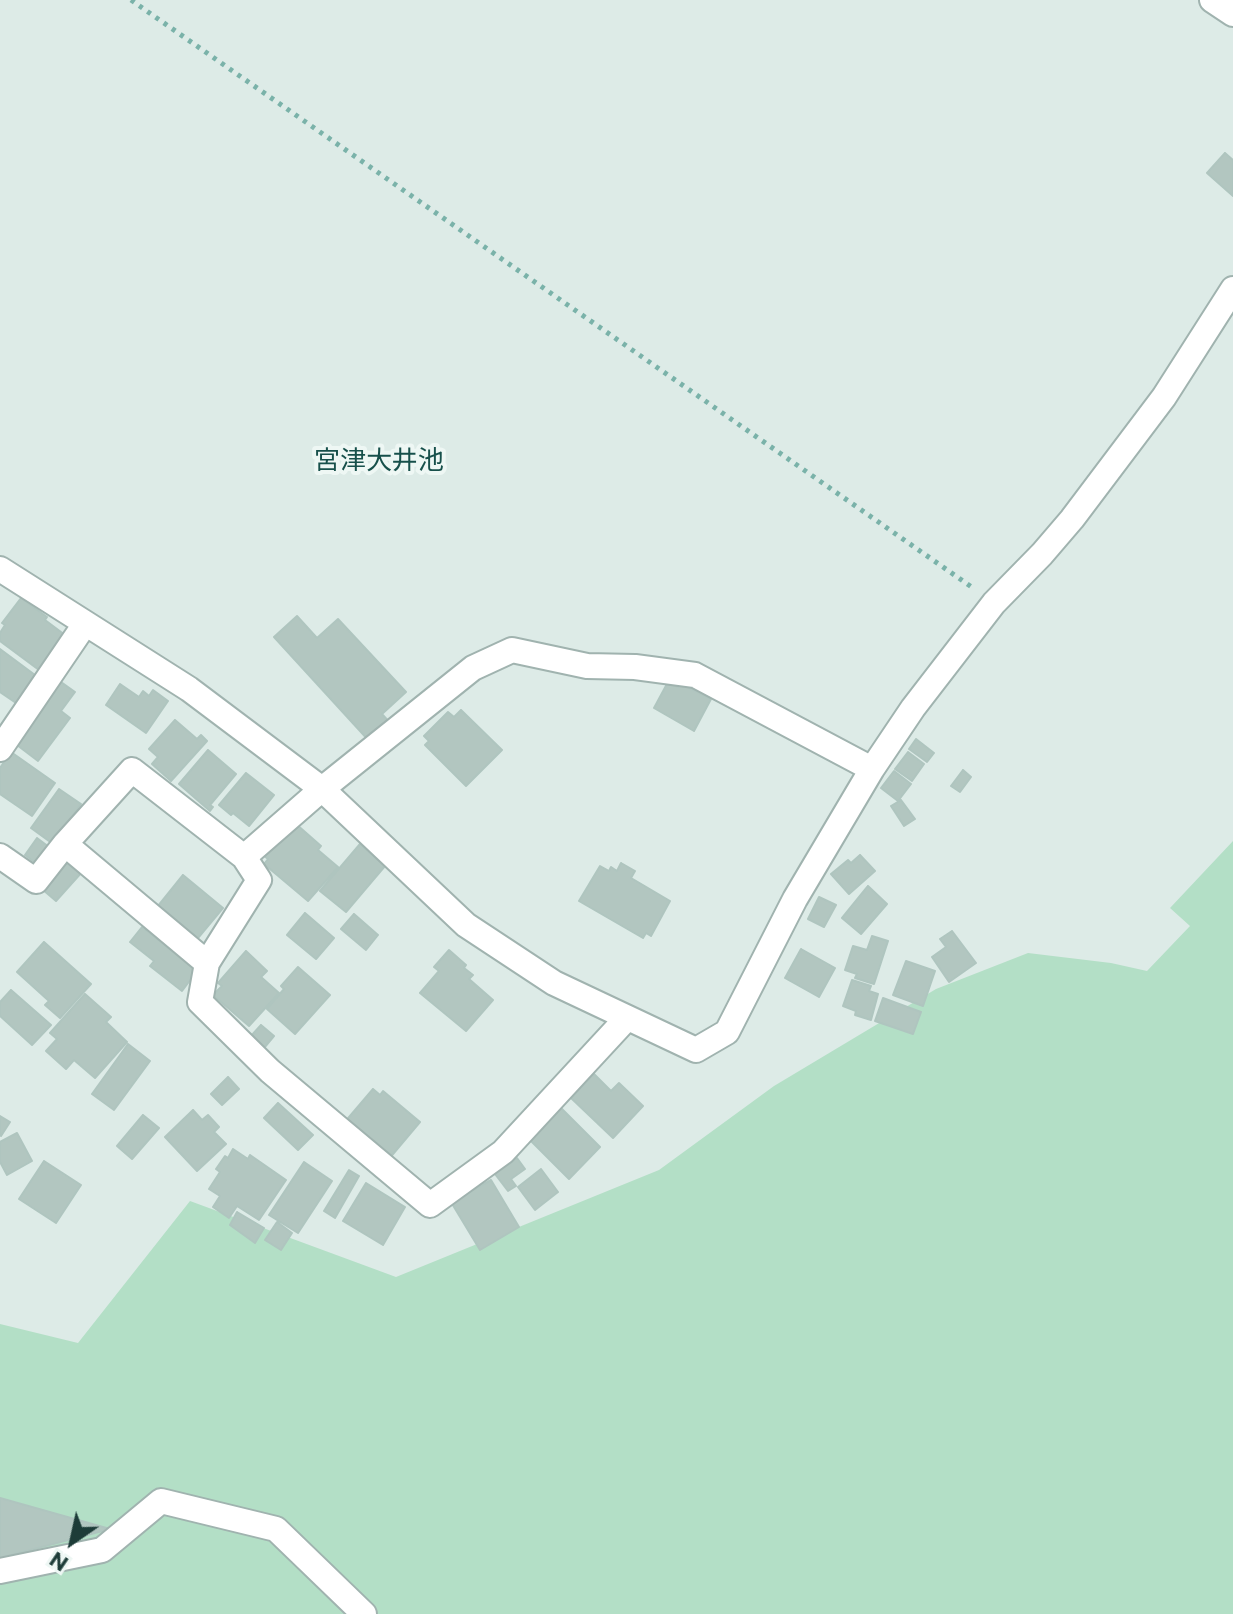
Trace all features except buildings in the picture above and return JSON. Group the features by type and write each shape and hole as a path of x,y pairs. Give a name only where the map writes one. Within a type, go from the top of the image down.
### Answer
{"street":[{"path":"1212,0 1233,14"},
{"path":"0,569 189,689 322,789 466,925 554,983 696,1050 727,1032 795,899 872,769 913,708 994,603 1072,519 1164,397 1233,289"},
{"path":"0,749 85,624"},
{"path":"244,857 322,789 473,668 512,650 587,666 635,667 695,675 872,769"},
{"path":"0,856 36,881 132,770 244,857 259,880 207,963 200,1002 270,1071 430,1205 503,1152 627,1018"},
{"path":"65,844 207,963"},
{"path":"0,1571 102,1550 161,1501 276,1529 364,1614"}],"path":[{"path":"131,0 994,603"}],"green space":[{"path":"1233,841 1233,1614 0,1614 0,1324 78,1343 190,1201 396,1277 659,1170 774,1086 936,989 1028,953 1111,963 1147,971 1190,926 1170,908"}],"district":[{"name":"宮津大井池","path":"379,460"}]}
